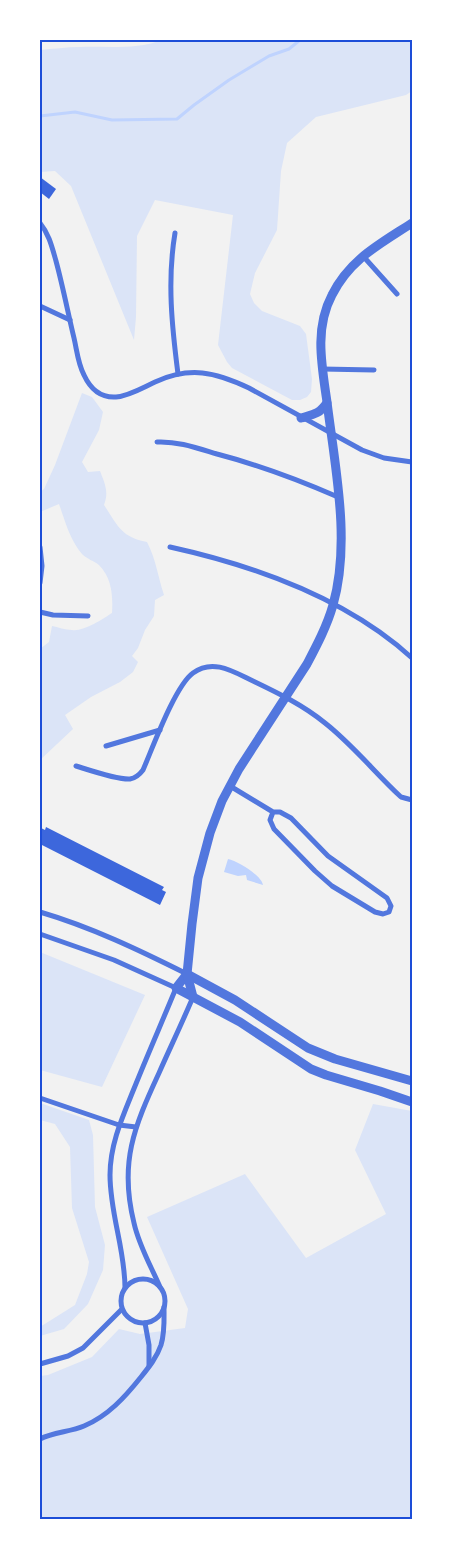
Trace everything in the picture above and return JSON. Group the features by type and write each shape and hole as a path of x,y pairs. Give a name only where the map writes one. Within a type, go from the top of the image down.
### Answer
{"street":[{"path":"40,223 46,230 51,242 84,375 94,390 102,395 112,397 127,395 164,378 178,374 202,373 222,376 249,388 330,434 373,454 412,462"},
{"path":"40,1439 81,1428 104,1416 125,1396 148,1367 157,1354 162,1339 165,1298 138,1238 129,1198 128,1166 136,1127 193,997 187,974 194,901 210,834 230,786 316,648 333,604 340,548 338,497 322,369 320,336 326,307 342,279 362,256 412,223"},
{"path":"175,234 171,263 171,304 178,374"},
{"path":"362,256 397,294"},
{"path":"40,306 70,320"},
{"path":"322,369 374,370"},
{"path":"302,418 316,414 327,403"},
{"path":"157,442 184,444 260,466 338,497"},
{"path":"40,547 42,566 40,583"},
{"path":"170,547 248,568 333,604 380,632 412,658"},
{"path":"40,612 52,615 88,616"},
{"path":"76,766 119,778 130,779 135,777 143,770 170,708 186,679 195,671 206,666 219,666 286,697 324,722 341,736 401,797 412,800"},
{"path":"106,746 160,730"},
{"path":"230,786 272,812 282,813 291,818 328,856 387,898 391,904 390,910 383,914 375,912 350,898 325,880 274,829 270,820 272,812"},
{"path":"40,912 82,926 118,941 187,974 235,1000 308,1048 335,1059 412,1081"},
{"path":"40,934 114,960 176,988 240,1022 311,1069 412,1102"},
{"path":"125,1288 123,1255 112,1211 111,1155 119,1125 176,988 187,974"},
{"path":"40,1098 119,1125 136,1127"},
{"path":"160,1287 152,1281 142,1279 132,1281 125,1288 120,1301 122,1309 131,1320 145,1324 158,1318 164,1307"},
{"path":"40,1364 68,1356 82,1348 122,1309"},
{"path":"145,1324 149,1345 148,1367"}],"shaded area":[{"path":"162,40 412,40 412,91 406,95 316,117 287,143 281,171 277,230 255,273 250,294 254,303 262,311 300,326 306,334 312,379 311,392 307,397 300,400 292,400 232,368 218,345 233,215 155,200 137,236 134,340 71,186 55,171 40,172 40,50 75,47 121,47 142,45"},
{"path":"82,393 92,397 103,412 99,430 82,462 88,472 100,471 106,492 104,505 121,530 131,537 147,542 155,561 164,595 155,600 154,616 132,656 138,662 133,672 120,682 91,697 65,715 73,729 40,760 40,649 49,642 52,626 69,630 82,629 112,613 112,594 107,576 99,565 84,556 74,543 59,504 40,512 40,492 44,489 55,465"},
{"path":"40,952 145,995 102,1087 40,1070"},
{"path":"40,1103 89,1120 93,1135 95,1207 105,1245 103,1270 88,1304 64,1329 40,1336 40,1327 75,1305 87,1274 89,1262 72,1208 70,1147 55,1124 40,1120"},
{"path":"373,1104 412,1111 412,1519 40,1519 40,1376 48,1375 92,1357 119,1329 140,1334 185,1328 188,1309 147,1217 245,1174 306,1258 386,1214 355,1150"}],"water":[{"path":"228,859 249,869 259,877 263,885 247,880 246,875 238,876 224,872"}],"building":[{"path":"40,177 56,189 49,199 40,192"},
{"path":"46,827 164,887 162,890 166,892 160,905 40,844 41,828 45,830"}],"waterway":[{"path":"40,116 75,112 112,120 177,119 229,80 269,56 289,49 300,40"}]}
